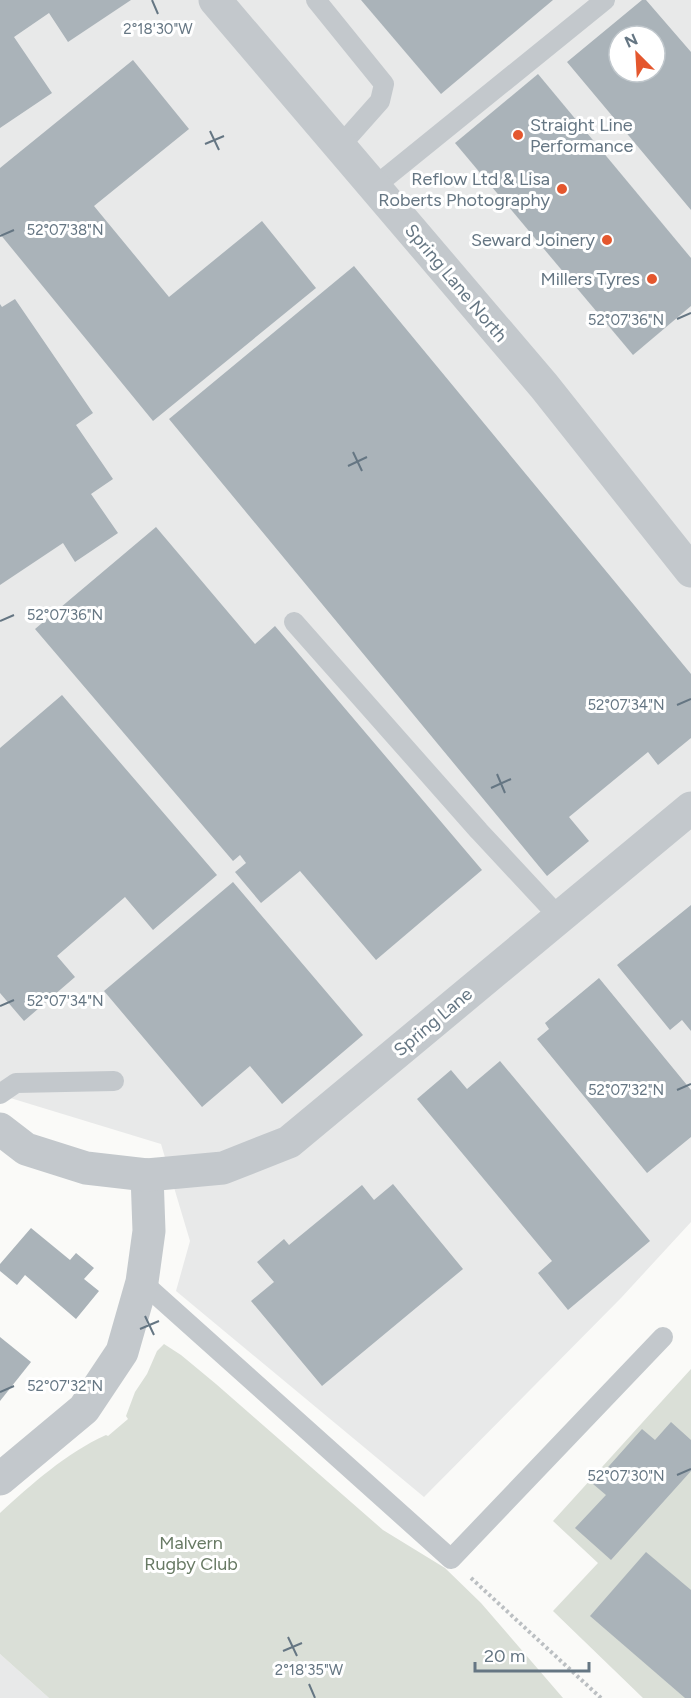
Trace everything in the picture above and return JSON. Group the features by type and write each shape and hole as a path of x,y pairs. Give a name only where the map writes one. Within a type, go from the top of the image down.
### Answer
{"street":[{"name":"Spring Lane North","path":"224,3 374,187 544,386 691,571"},
{"name":"Spring Lane","path":"0,1129 26,1149 87,1168 147,1175 223,1168 289,1142 691,808"},
{"path":"0,1479 84,1409 122,1352 142,1282 149,1231 147,1175"}],"lane":[{"path":"316,0 384,84 380,100 340,146"},
{"path":"374,187 605,0"},
{"path":"294,622 479,831 560,918"},
{"path":"0,1094 16,1083 114,1081"},
{"path":"142,1282 451,1559 663,1337"}],"path":[{"path":"451,1559 601,1698"}],"shaded area":[{"path":"0,0 691,0 691,1222 621,1298 424,1497 176,1291 190,1241 161,1144 7,1097 0,1090"},
{"path":"0,1654 49,1698 0,1698"}],"green space":[{"name":"Malvern Rugby Club","path":"164,1344 216,1384 383,1530 445,1568 481,1603 563,1698 49,1698 0,1654 0,1513 63,1460 91,1442 108,1436 128,1419 126,1416 135,1392 147,1374 157,1351"},
{"path":"691,1369 691,1698 643,1698 553,1611 598,1563 553,1521"}],"building":[{"path":"0,0 131,0 68,42 49,13 14,37 52,93 0,128"},
{"path":"361,0 553,0 441,94"},
{"path":"642,0 646,0 667,24 613,24"},
{"path":"667,24 691,52 691,210 567,62 607,29 607,84 667,84"},
{"path":"133,60 189,129 94,206 169,297 262,221 316,288 153,421 0,234 0,168"},
{"path":"538,74 691,258 691,306 633,355 455,143"},
{"path":"354,266 691,674 691,738 658,765 648,752 569,817 589,841 547,876 169,419"},
{"path":"15,299 93,413 76,425 113,479 91,494 118,533 75,562 63,543 0,585 0,304 2,307"},
{"path":"156,527 255,644 275,626 482,870 376,960 300,871 261,903 235,872 246,863 240,855 233,861 35,629"},
{"path":"62,695 217,875 153,930 125,897 57,956 75,977 24,1021 0,993 0,748"},
{"path":"233,882 363,1035 282,1104 250,1066 202,1107 104,991"},
{"path":"691,905 691,1031 682,1020 670,1030 617,965"},
{"path":"599,978 691,1090 691,1137 647,1173 537,1039 549,1029 545,1023"},
{"path":"500,1061 650,1241 568,1310 538,1273 552,1261 417,1099 451,1070 467,1089"},
{"path":"393,1184 463,1269 322,1386 251,1301 274,1282 257,1262 284,1239 289,1245 362,1185 374,1200"},
{"path":"31,1228 70,1260 76,1253 94,1268 84,1279 99,1291 76,1319 25,1275 17,1285 0,1271 0,1264"},
{"path":"0,1337 31,1362 0,1401"},
{"path":"671,1422 691,1440 691,1471 611,1560 575,1528 606,1495 593,1484 642,1429 655,1440"},
{"path":"646,1552 691,1590 691,1698 685,1698 590,1616"}],"place":[{"name":"Straight Line Performance","path":"518,135"},
{"name":"Reflow Ltd & Lisa Roberts Photography","path":"562,189"},
{"name":"Seward Joinery","path":"607,240"},
{"name":"Millers Tyres","path":"652,279"}]}
